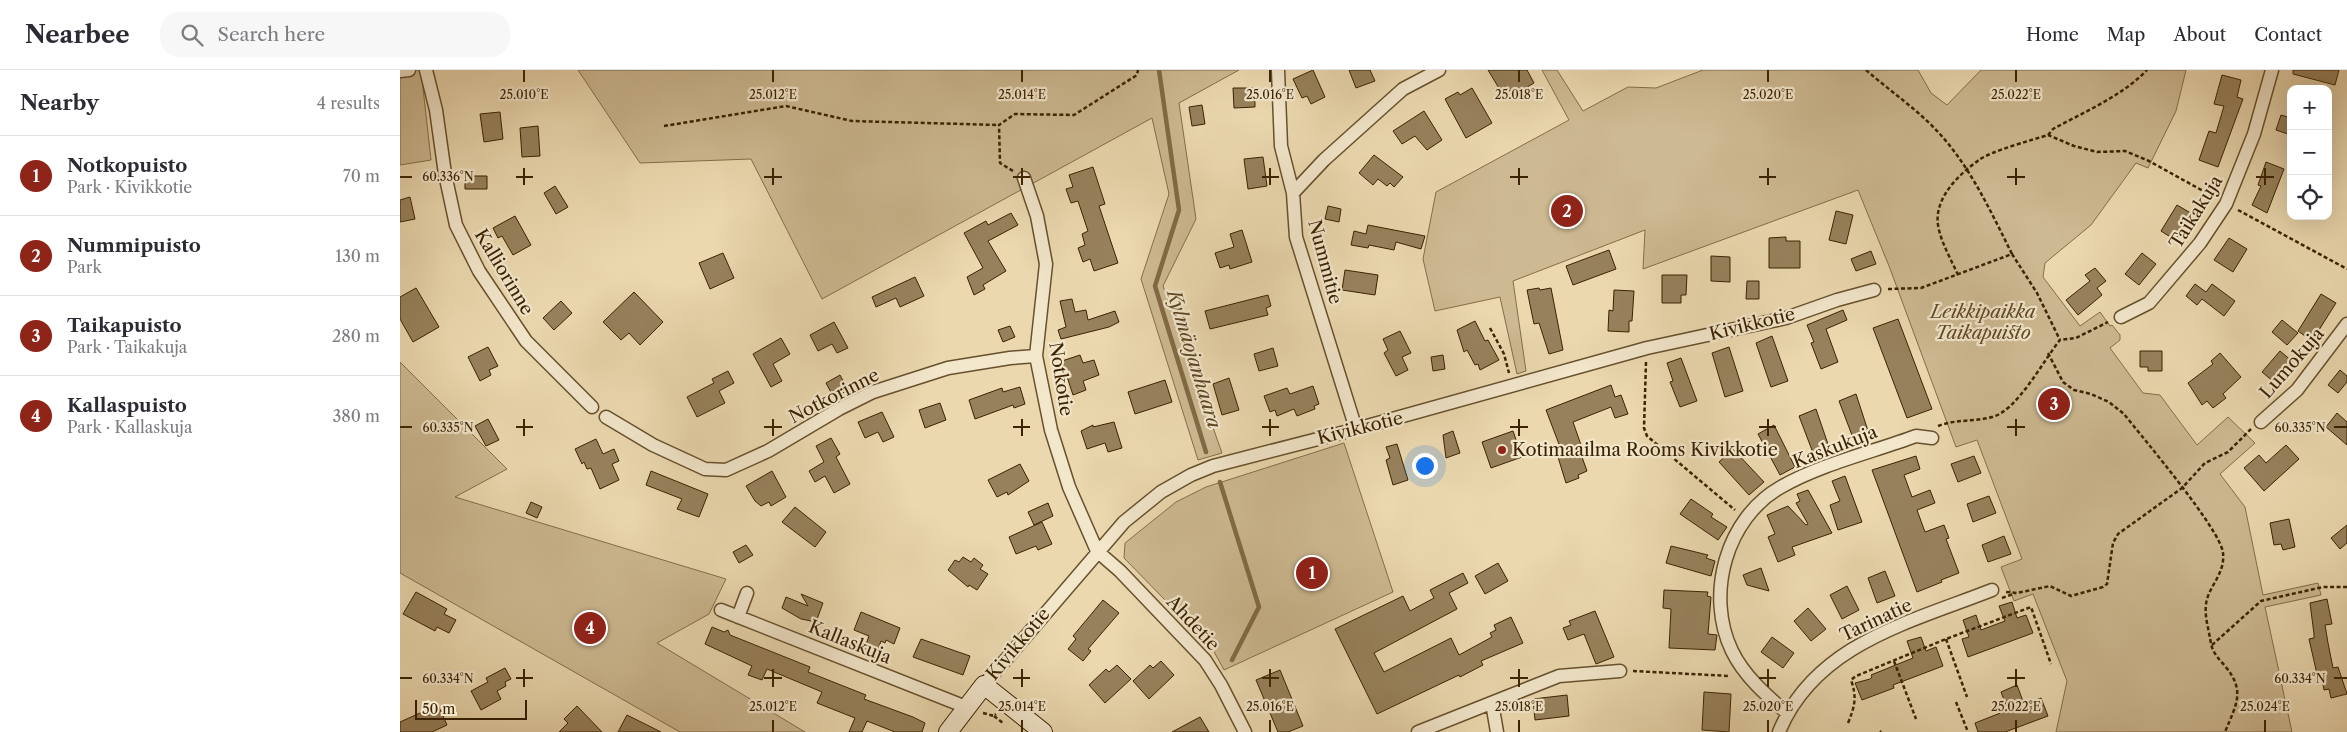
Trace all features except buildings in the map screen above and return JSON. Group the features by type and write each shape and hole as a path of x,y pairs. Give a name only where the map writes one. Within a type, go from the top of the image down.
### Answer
{"street":[{"path":"400,71 409,70"},
{"name":"Kalliorinne","path":"426,70 436,110 445,174 456,225 479,271 526,341 592,407"},
{"name":"Nummitie","path":"1278,70 1281,146 1293,194 1296,237 1356,429"},
{"path":"1293,194 1324,160 1403,89 1438,70"},
{"name":"Taikakuja","path":"2121,317 2149,303 2200,243 2226,204 2254,134 2272,70"},
{"name":"Notkotie","path":"1024,178 1037,216 1046,264 1036,356 1051,430 1069,487 1097,551"},
{"name":"Kivikkotie","path":"948,732 971,711 984,685 1097,551 1124,522 1161,492 1191,475 1213,466 1512,387 1646,348 1786,318 1837,300 1874,290"},
{"name":"Lumokuja","path":"2261,422 2297,390 2347,324"},
{"name":"Notkorinne","path":"606,417 653,445 705,469 726,470 768,451 839,409 880,390 948,368 1010,358 1036,356"},
{"name":"Kaskukuja","path":"1787,713 1749,678 1737,660 1728,640 1720,606 1724,563 1729,551 1746,519 1765,499 1780,488 1808,475 1916,436 1932,438"},
{"name":"Ahdetie","path":"1097,551 1120,571 1205,660 1221,685 1245,732"},
{"path":"738,617 747,594"},
{"name":"Tarinatie","path":"1779,732 1787,713 1814,680 1834,660 1856,646 1884,632 1995,595"},
{"name":"Kallaskuja","path":"721,610 971,711"},
{"path":"1418,732 1559,676 1620,671"},
{"path":"984,685 1043,732"},
{"path":"1492,703 1497,732"}],"path":[{"path":"664,126 786,106 852,122 999,126 1015,114 1074,115 1137,75 1138,70"},
{"path":"1866,70 1938,132 1967,171 1991,211 2012,254 2037,293 2060,340"},
{"path":"1958,275 1945,248 1938,225 1940,204 1958,177 1980,159 2048,135 2053,129 2111,97 2147,70"},
{"path":"999,126 1000,163 1024,178"},
{"path":"2048,135 2074,146 2097,152 2125,151 2149,161 2347,268"},
{"path":"1874,290 1921,288 2012,254"},
{"path":"1916,436 1948,422 1992,417 2010,408 2060,340 2076,338 2121,317"},
{"path":"1490,328 1504,354 1512,387"},
{"path":"1646,348 1644,428 1647,436 1746,519"},
{"path":"2048,354 2063,382 2074,390 2091,394 2109,402 2124,414 2206,521 2223,551 2223,565 2207,599 2205,614 2216,657 2233,676 2238,687 2237,700 2225,732"},
{"path":"1995,595 2017,593 2050,586 2070,596 2103,587 2107,584 2114,538 2182,488 2205,463 2228,452 2247,432"},
{"path":"2212,645 2261,602 2323,587 2347,587"},
{"path":"1995,595 2017,593"},
{"path":"1848,723 1855,706 1855,694 1851,680 1856,676 1946,639 2031,608 2050,664"},
{"path":"1946,639 1968,696"},
{"path":"1894,661 1916,719"},
{"path":"1620,671 1749,678"},
{"path":"971,711 994,716 1004,702"},
{"path":"1956,702 1968,732"}],"green space":[{"path":"400,70 421,70 431,160 400,165"},
{"path":"578,70 1239,70 1179,103 1196,219 1163,286 1222,453 1198,460 1141,279 1169,194 1152,118 822,299 751,159 640,163"},
{"name":"Leikkipaikka Taikapuisto","path":"1542,70 1557,70 1583,111 1628,87 1656,88 1703,70 1918,70 1931,93 1947,105 1981,70 2186,70 2176,111 2148,168 2136,163 2091,225 2045,263 2043,277 2080,326 2100,312 2110,326 2112,325 2120,335 2120,340 2110,348 2143,393 2160,395 2197,445 2228,417 2255,443 2220,474 2245,507 2263,595 2318,583 2321,595 2265,607 2292,732 2056,732 2067,681 2033,594 2014,601 2001,567 2022,559 1977,440 1956,447 1889,266 1858,190 1643,269 1645,230 1513,281 1526,371 1517,374 1500,297 1435,311 1423,259 1436,192 1569,120"},
{"path":"400,362 507,469 455,497 726,579 709,614 657,643 805,732 680,732 400,573"},
{"path":"1344,443 1393,592 1224,670 1212,648 1124,558 1125,543 1176,502 1206,487"}],"waterway":[{"name":"Kylmäojanhaara","path":"1159,70 1179,210 1155,286 1206,452"},
{"name":"Kylmäojanhaara","path":"1220,482 1259,607 1232,660"}],"place":[{"name":"Nummipuisto","path":"1567,211"},
{"name":"Taikapuisto","path":"2054,404"},
{"name":"Kotimaailma Rooms Kivikkotie","path":"1502,450"},
{"name":"Notkopuisto","path":"1312,573"},
{"name":"Kallaspuisto","path":"590,628"}]}
